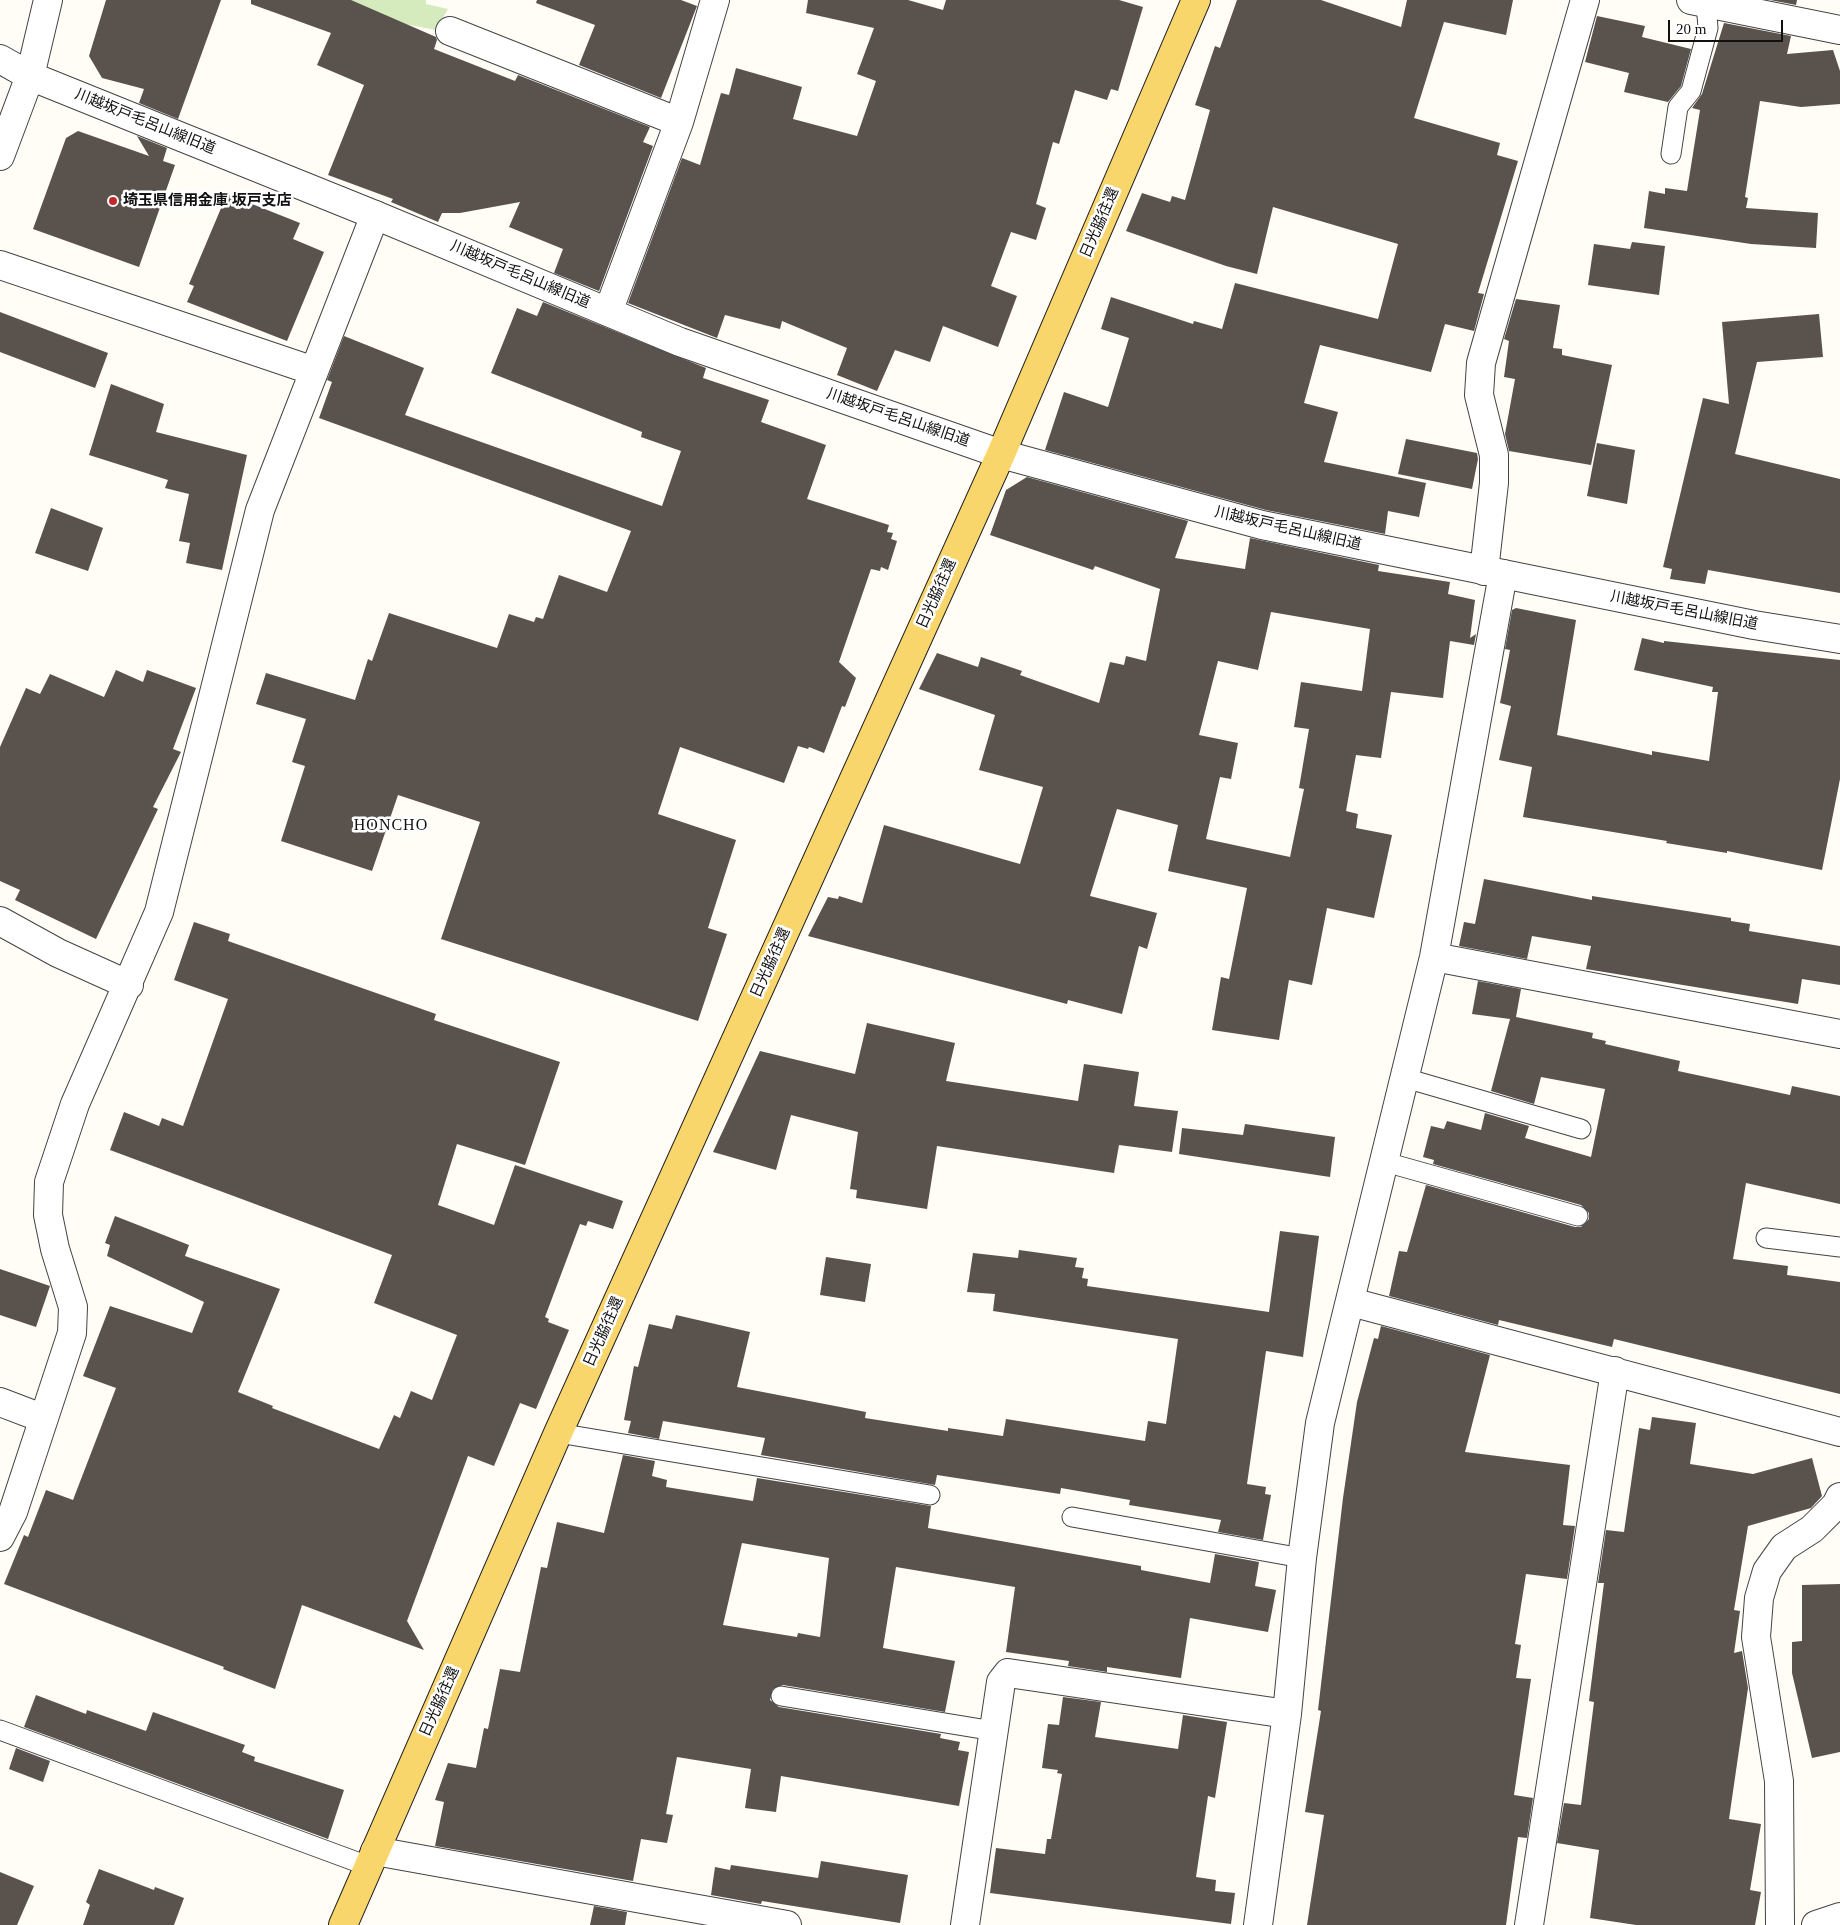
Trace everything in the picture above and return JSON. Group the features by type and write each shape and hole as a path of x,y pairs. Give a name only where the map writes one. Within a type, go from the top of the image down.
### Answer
{"main road":[{"name":"日光脇往還","path":"342,1925 558,1433 1001,454 1196,0"}],"street":[{"path":"0,156 30,76 48,0"},
{"path":"608,312 679,122 715,0"},
{"path":"1258,1925 1287,1714 1302,1558 1320,1424 1434,957 1494,572 1494,455 1479,395 1481,363 1585,0"},
{"path":"1699,2 1840,30"},
{"path":"450,31 679,122"},
{"name":"川越坂戸毛呂山線旧道","path":"0,58 30,76 375,215 680,342 1001,454 1262,525 1754,625 1840,639"},
{"path":"0,74 30,76"},
{"path":"0,1537 13,1512 42,1418 72,1333 72,1307 55,1249 48,1215 49,1182 75,1104 129,985 159,912 260,510 375,215"},
{"path":"0,265 314,371"},
{"path":"0,921 58,952 129,985"},
{"path":"1434,957 1840,1034"},
{"path":"1351,1302 1840,1432"},
{"path":"1529,1925 1615,1371"},
{"path":"0,1402 42,1418"},
{"path":"1780,1925 1779,1781 1756,1637 1759,1598 1767,1571 1784,1547 1812,1529 1836,1505 1840,1497"},
{"path":"965,1925 1001,1682 1008,1673 1287,1714"},
{"path":"372,1859 787,1925"},
{"path":"1816,1925 1840,1917"}],"lane":[{"path":"1671,154 1678,107 1691,91 1708,28 1699,2"},
{"path":"1405,1078 1581,1129"},
{"path":"1385,1162 1578,1216"},
{"path":"1766,1238 1840,1247"},
{"path":"558,1433 930,1496"},
{"path":"1072,1517 1302,1558"},
{"path":"781,1696 994,1730"},
{"path":"0,1730 372,1859"}],"green space":[{"path":"339,0 426,0 426,4 448,9 436,30 336,11"}],"building":[{"path":"106,0 221,0 178,119 139,103 144,89 102,78 89,56"},
{"path":"251,0 351,0 436,37 434,49 515,81 518,75 650,127 643,142 653,146 599,291 554,273 563,249 509,227 520,202 460,213 442,213 438,222 391,202 393,199 328,175 364,85 317,65 331,33 251,4"},
{"path":"537,0 681,0 697,6 661,98 579,65 595,25 536,3"},
{"path":"808,0 908,0 943,10 946,0 1119,0 1143,7 1118,91 1111,89 1107,100 1075,90 1059,144 1053,142 1036,204 1046,208 1036,240 1011,232 991,286 1017,296 998,347 943,326 930,362 895,350 877,391 837,375 847,348 782,321 780,329 725,315 717,338 628,303 682,158 700,165 721,93 729,95 736,68 802,87 793,119 857,136 876,81 857,74 874,28 806,13"},
{"path":"1237,0 1321,0 1401,27 1407,0 1513,0 1506,35 1444,22 1414,118 1500,143 1497,155 1518,161 1478,293 1484,294 1474,331 1445,324 1431,372 1320,345 1304,403 1338,412 1324,462 1426,483 1419,517 1388,511 1385,534 1266,510 1045,450 1064,392 1108,407 1129,338 1101,329 1111,297 1193,324 1194,321 1222,329 1235,283 1378,319 1398,244 1273,207 1257,274 1226,266 1126,231 1142,193 1170,202 1172,196 1185,200 1210,110 1195,105 1215,46 1220,48"},
{"path":"1770,0 1797,0 1796,5"},
{"path":"1597,16 1645,26 1642,37 1691,49 1681,86 1668,102 1624,92 1629,73 1585,62"},
{"path":"1724,23 1791,36 1787,54 1833,50 1840,71 1840,104 1801,107 1760,101 1745,197 1748,198 1746,208 1818,213 1816,248 1751,244 1644,228 1649,191 1665,194 1665,188 1687,191 1700,110 1692,108 1702,94"},
{"path":"78,131 149,156 137,136 167,148 163,161 175,165 139,267 33,229 66,138"},
{"path":"227,194 300,223 293,239 324,252 287,341 187,302 194,286 189,284"},
{"path":"1632,242 1665,246 1659,295 1588,285 1594,244 1630,249"},
{"path":"1516,299 1560,305 1553,348 1562,349 1562,355 1612,365 1591,465 1509,451 1505,434 1515,379 1504,377 1509,341 1504,339"},
{"path":"543,302 706,368 703,378 769,400 761,422 826,445 807,499 889,525 887,532 893,533 891,539 897,541 888,570 881,567 880,571 871,569 839,662 856,678 845,707 842,706 824,753 809,747 808,749 798,746 784,783 680,747 658,814 736,840 708,928 727,934 698,1021 441,939 480,822 398,795 372,871 281,841 305,766 292,762 306,719 256,704 266,673 355,700 368,659 372,661 389,613 497,648 509,614 534,622 536,617 543,619 559,575 607,592 631,531 319,418 332,382 327,380 344,336 424,368 405,415 662,506 681,451 641,437 642,432 491,373 517,308 537,316"},
{"path":"0,312 108,353 95,388 0,352"},
{"path":"1819,314 1823,357 1757,362 1735,454 1840,479 1840,593 1708,570 1705,584 1670,579 1672,569 1663,567 1703,398 1729,404 1722,322"},
{"path":"111,384 164,404 156,432 247,455 222,570 186,563 190,543 179,541 189,494 165,488 168,480 89,455"},
{"path":"1406,439 1477,453 1478,459 1472,489 1398,474"},
{"path":"1597,443 1635,450 1627,504 1587,496"},
{"path":"1027,477 1188,521 1175,558 1245,569 1250,538 1379,565 1378,571 1450,582 1448,594 1475,600 1470,638 1476,634 1474,645 1450,641 1443,698 1391,692 1381,758 1356,755 1346,811 1358,814 1356,828 1392,835 1374,918 1327,908 1312,985 1289,980 1279,1040 1212,1030 1221,977 1229,979 1247,888 1168,871 1178,825 1117,809 1090,896 1157,913 1147,949 1139,946 1122,1014 1068,1000 1067,1004 808,936 828,897 838,899 839,896 862,903 884,825 1020,864 1043,787 979,770 995,715 919,689 937,653 978,667 981,657 1022,671 1020,675 1099,703 1110,662 1124,665 1126,656 1146,661 1160,589 1095,566 1093,570 990,535 1006,490","holes":["1271,612 1370,629 1362,691 1301,682 1294,727 1309,729 1299,788 1304,789 1290,857 1206,839 1220,777 1231,779 1238,743 1199,735 1218,661 1258,670"]},
{"path":"51,508 103,528 88,571 35,553"},
{"path":"1516,608 1576,620 1557,735 1652,755 1652,751 1709,761 1718,692 1712,692 1713,687 1634,670 1642,638 1664,643 1664,641 1840,660 1840,779 1822,870 1727,851 1727,853 1666,843 1667,841 1523,817 1532,767 1499,760 1511,706 1500,703 1510,650 1505,649 1512,610"},
{"path":"116,670 143,682 147,670 196,688 173,749 181,752 153,807 158,809 96,939 15,900 20,890 0,881 0,747 26,688 40,694 50,674 104,697"},
{"path":"1484,879 1592,900 1592,896 1731,918 1731,921 1750,924 1749,931 1840,946 1840,985 1802,979 1798,1004 1586,969 1591,946 1532,936 1527,959 1459,946 1464,922 1475,924"},
{"path":"194,922 230,934 228,941 436,1014 434,1020 560,1062 525,1165 457,1144 438,1205 494,1225 515,1165 623,1201 613,1229 588,1221 586,1226 580,1224 545,1317 549,1319 548,1322 569,1330 536,1409 520,1403 494,1466 468,1456 407,1621 424,1650 302,1605 275,1689 223,1669 224,1667 4,1584 24,1535 28,1537 46,1490 73,1500 116,1388 83,1376 110,1306 192,1333 204,1302 107,1256 110,1245 105,1243 115,1216 189,1245 185,1256 280,1289 238,1392 273,1406 272,1408 379,1449 394,1415 400,1418 411,1391 432,1400 457,1335 374,1303 392,1255 110,1150 124,1112 159,1126 162,1118 183,1126 228,999 174,980"},
{"path":"1478,981 1521,989 1516,1017 1593,1033 1592,1038 1606,1041 1605,1044 1680,1061 1678,1071 1790,1095 1792,1086 1840,1096 1840,1204 1746,1183 1733,1259 1788,1266 1787,1275 1840,1282 1840,1394 1614,1339 1612,1347 1499,1320 1498,1325 1389,1296 1399,1251 1407,1252 1426,1185 1575,1227 1581,1227 1589,1219 1589,1213 1581,1205 1433,1164 1434,1160 1423,1157 1431,1126 1444,1129 1447,1121 1481,1130 1485,1113 1529,1126 1525,1138 1591,1157 1605,1089 1541,1077 1534,1104 1491,1091 1510,1019 1472,1014"},
{"path":"867,1023 955,1043 946,1081 1078,1101 1084,1064 1139,1072 1134,1106 1178,1111 1172,1152 1119,1145 1114,1173 937,1146 927,1209 856,1198 857,1190 850,1189 858,1132 791,1115 776,1170 713,1152 760,1051 855,1074"},
{"path":"1245,1124 1335,1137 1330,1177 1179,1154 1182,1128 1243,1135"},
{"path":"1280,1231 1319,1236 1303,1357 1266,1351 1247,1484 1266,1487 1265,1494 1271,1495 1263,1540 1218,1532 1221,1520 1129,1505 1130,1500 1061,1488 1060,1494 937,1475 935,1485 761,1455 765,1438 663,1421 659,1439 628,1433 631,1421 624,1420 634,1366 638,1367 649,1324 672,1329 676,1315 750,1332 737,1387 866,1412 865,1418 948,1431 948,1428 1003,1436 1006,1419 1145,1441 1148,1421 1166,1424 1178,1339 993,1311 995,1294 967,1292 973,1253 1018,1258 1019,1250 1077,1258 1075,1267 1084,1268 1082,1278 1088,1279 1087,1286 1269,1312"},
{"path":"826,1257 871,1264 865,1302 820,1295"},
{"path":"0,1269 50,1286 36,1327 0,1315"},
{"path":"1381,1326 1490,1355 1465,1452 1570,1465 1563,1525 1575,1526 1567,1579 1526,1574 1515,1644 1521,1645 1516,1678 1531,1679 1514,1795 1533,1798 1527,1838 1518,1837 1506,1925 1307,1925 1324,1815 1305,1812 1321,1711 1318,1710 1343,1498 1357,1402 1374,1338 1378,1339"},
{"path":"1652,1417 1696,1423 1690,1464 1753,1474 1812,1458 1822,1496 1811,1508 1748,1526 1734,1610 1740,1611 1734,1653 1742,1651 1748,1688 1729,1819 1761,1824 1750,1890 1761,1892 1755,1925 1636,1925 1590,1918 1599,1850 1557,1843 1564,1803 1581,1805 1594,1702 1589,1701 1604,1583 1598,1583 1606,1530 1624,1532 1639,1428 1650,1430"},
{"path":"623,1455 655,1461 652,1476 667,1480 666,1487 753,1501 757,1478 931,1506 928,1528 1141,1566 1141,1570 1210,1583 1215,1554 1259,1562 1255,1586 1276,1590 1268,1632 1190,1618 1181,1678 1107,1667 1107,1672 1068,1666 1069,1661 1006,1652 1015,1587 896,1567 883,1648 955,1661 945,1712 783,1685 773,1689 770,1700 779,1707 941,1734 940,1738 960,1742 958,1750 969,1752 959,1806 781,1776 776,1812 745,1808 751,1769 677,1757 666,1814 673,1815 667,1843 641,1839 633,1881 435,1846 444,1802 435,1800 448,1763 476,1768 484,1728 488,1729 500,1669 520,1672 541,1567 547,1568 557,1522 604,1533","holes":["742,1543 829,1558 820,1637 798,1633 797,1637 723,1625"]},
{"path":"1840,1584 1840,1752 1812,1758 1792,1673 1792,1642 1802,1641 1802,1585"},
{"path":"36,1695 86,1714 87,1710 146,1731 153,1712 245,1745 242,1752 255,1757 254,1761 344,1790 328,1839 24,1727"},
{"path":"1063,1697 1101,1702 1095,1737 1178,1749 1183,1715 1227,1722 1215,1798 1208,1796 1196,1877 1216,1880 1215,1891 1235,1893 1231,1924 990,1893 996,1848 1045,1854 1047,1839 1051,1839 1062,1774 1057,1773 1058,1770 1042,1768 1048,1724 1059,1725"},
{"path":"16,1748 50,1761 43,1782 9,1769"},
{"path":"821,1861 908,1875 900,1923 762,1901 761,1904 711,1895 715,1867 730,1870 731,1865 818,1878"},
{"path":"99,1869 154,1890 155,1887 184,1898 174,1925 83,1925 90,1905 86,1902"},
{"path":"0,1872 34,1886 17,1925 0,1925"},
{"path":"594,1906 627,1912 625,1925 590,1925"}],"place":[{"name":"埼玉県信用金庫 坂戸支店","path":"113,201"}],"district":[{"name":"HONCHO","path":"391,826"}]}
